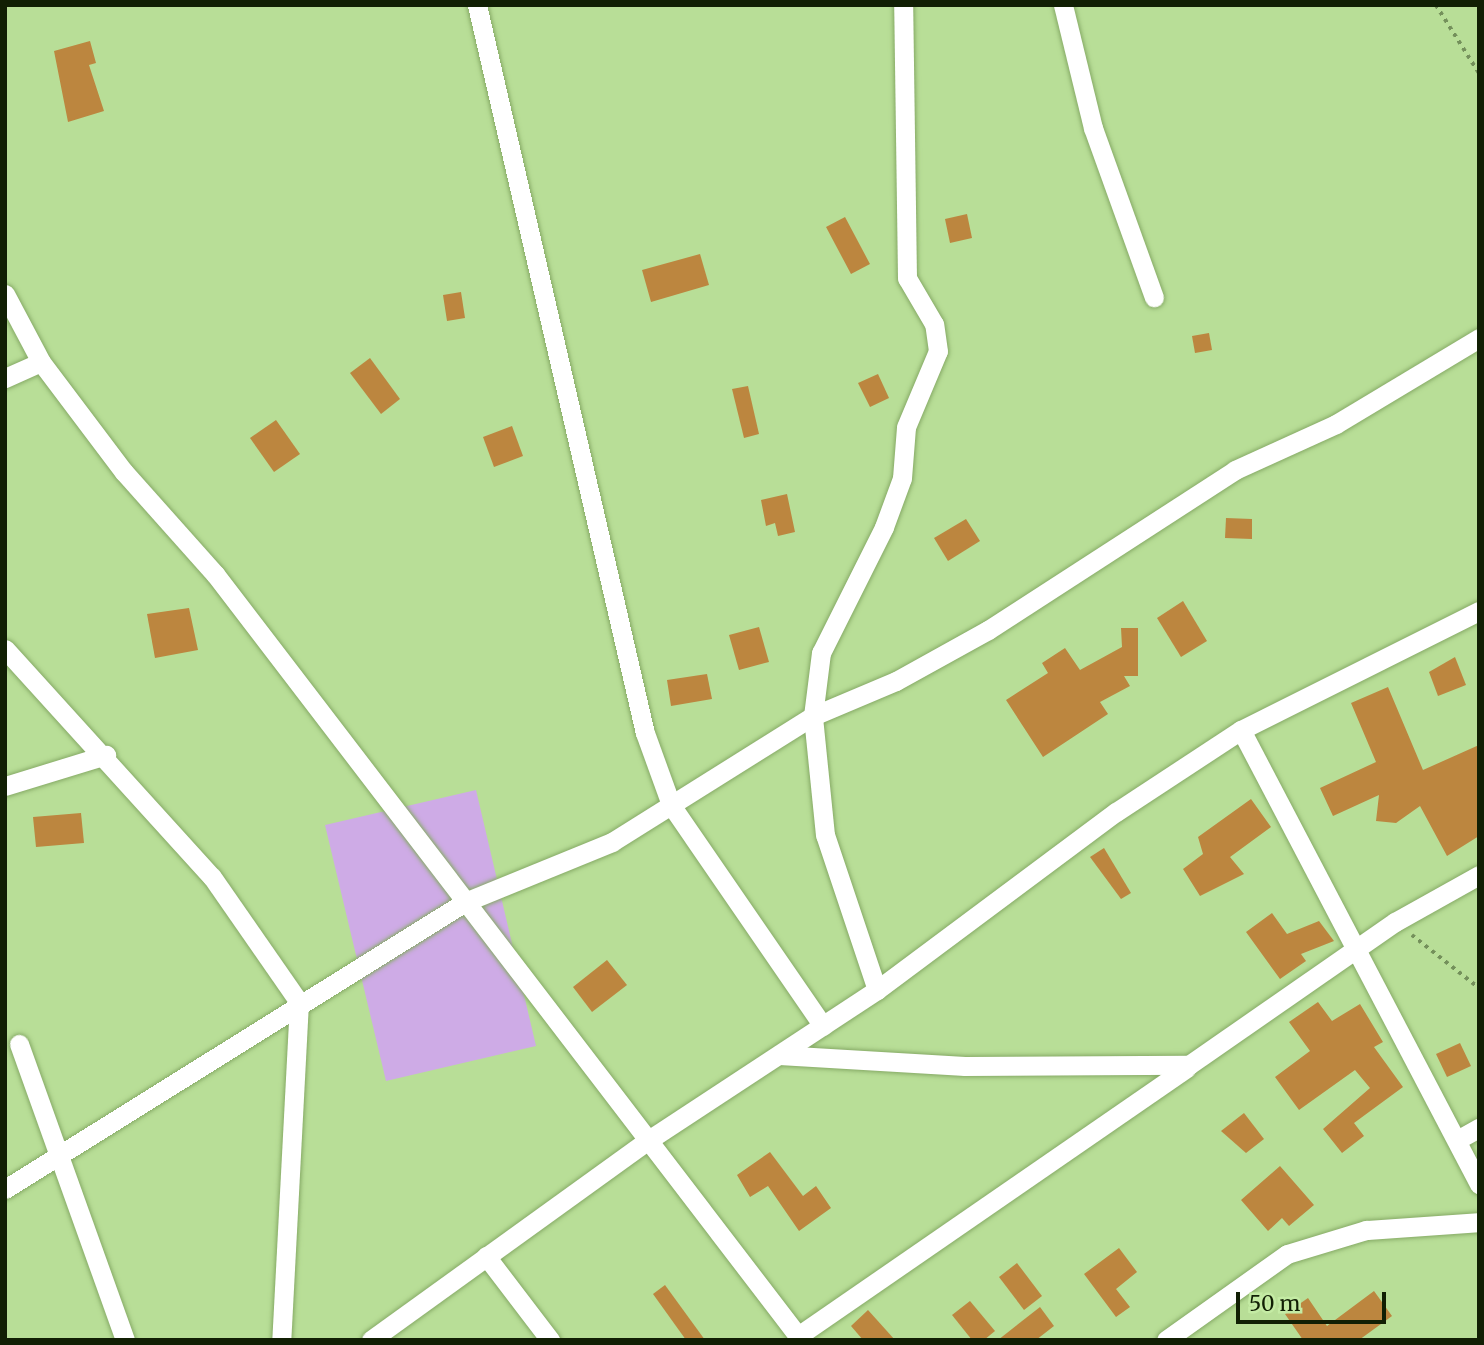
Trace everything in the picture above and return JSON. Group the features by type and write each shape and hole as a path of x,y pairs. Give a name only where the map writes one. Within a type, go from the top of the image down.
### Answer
{"street":[{"path":"477,5 599,551 645,733 671,805 823,1026"},
{"path":"877,990 825,835 813,716 821,653 884,527 902,478 906,426 938,351 934,324 907,278 902,5"},
{"path":"1063,5 1093,128 1154,297"},
{"path":"5,294 41,362 124,472 215,574 799,1338 1189,1065 1357,952 1395,922 1479,875"},
{"path":"5,1189 299,1002 465,902 611,842 813,716 896,681 988,629 1235,470 1336,424 1479,338"},
{"path":"5,378 41,362"},
{"path":"371,1340 647,1141 877,990 1116,812 1241,730 1479,611"},
{"path":"5,649 106,755 212,877 299,1002 281,1340"},
{"path":"1241,730 1479,1184"},
{"path":"5,786 106,755"},
{"path":"19,1044 125,1340"},
{"path":"779,1055 979,1067 1189,1065"},
{"path":"1457,1140 1479,1128"},
{"path":"1166,1340 1287,1254 1366,1230 1479,1222"},
{"path":"486,1256 550,1340"}],"path":[{"path":"1436,5 1479,73"},
{"path":"1395,922 1479,988"}],"shaded area":[{"path":"476,790 536,1046 386,1081 325,825"}],"building":[{"path":"90,41 96,63 89,65 104,111 68,122 54,51"},
{"path":"967,214 972,238 950,243 945,219"},
{"path":"845,217 870,264 851,274 826,227"},
{"path":"700,254 709,285 651,302 642,270"},
{"path":"461,292 465,318 447,321 443,295"},
{"path":"1209,333 1212,350 1195,353 1192,336"},
{"path":"370,358 400,399 381,414 350,373"},
{"path":"878,374 889,398 870,407 858,383"},
{"path":"748,386 759,434 744,438 732,389"},
{"path":"276,420 300,454 274,472 250,438"},
{"path":"512,426 523,456 494,467 483,437"},
{"path":"787,494 795,532 778,536 775,523 766,526 761,500"},
{"path":"1226,518 1252,519 1252,539 1225,538"},
{"path":"966,519 980,541 948,561 934,538"},
{"path":"1183,601 1207,641 1181,657 1157,618"},
{"path":"189,608 198,650 155,658 147,614"},
{"path":"759,627 769,662 739,670 729,635"},
{"path":"1121,628 1138,628 1138,676 1124,676 1130,686 1100,702 1108,714 1043,757 1006,700 1048,673 1042,663 1065,648 1080,670 1122,647"},
{"path":"1455,657 1466,685 1438,696 1429,672"},
{"path":"707,674 712,699 671,706 667,680"},
{"path":"1388,687 1423,770 1479,745 1479,836 1447,856 1420,806 1396,823 1376,821 1379,795 1333,816 1320,788 1376,762 1351,703"},
{"path":"1251,799 1271,827 1230,857 1244,874 1200,896 1183,869 1203,854 1198,837"},
{"path":"81,813 84,843 36,847 33,817"},
{"path":"1104,848 1131,893 1121,899 1090,857"},
{"path":"1272,913 1287,934 1319,921 1334,941 1301,954 1306,961 1280,979 1246,932"},
{"path":"607,960 627,985 592,1012 573,987"},
{"path":"1318,1002 1332,1021 1360,1004 1383,1042 1374,1047 1403,1087 1354,1123 1364,1136 1342,1153 1323,1129 1370,1088 1355,1070 1299,1110 1275,1077 1310,1051 1289,1022"},
{"path":"1460,1043 1471,1066 1447,1077 1436,1054"},
{"path":"1244,1113 1264,1139 1246,1153 1221,1131"},
{"path":"770,1152 803,1196 816,1186 831,1208 799,1231 768,1186 750,1197 737,1175"},
{"path":"1280,1166 1314,1205 1289,1226 1282,1218 1268,1231 1241,1200"},
{"path":"1119,1248 1137,1272 1116,1289 1130,1307 1116,1317 1084,1274"},
{"path":"1017,1263 1042,1296 1024,1310 999,1277"},
{"path":"665,1285 705,1340 686,1340 653,1294"},
{"path":"1374,1291 1392,1316 1359,1340 1303,1340 1285,1314 1308,1298 1327,1326"},
{"path":"970,1301 995,1331 984,1340 972,1340 952,1315"},
{"path":"1040,1307 1054,1326 1036,1340 998,1340"},
{"path":"868,1310 895,1340 863,1340 851,1326"}]}
